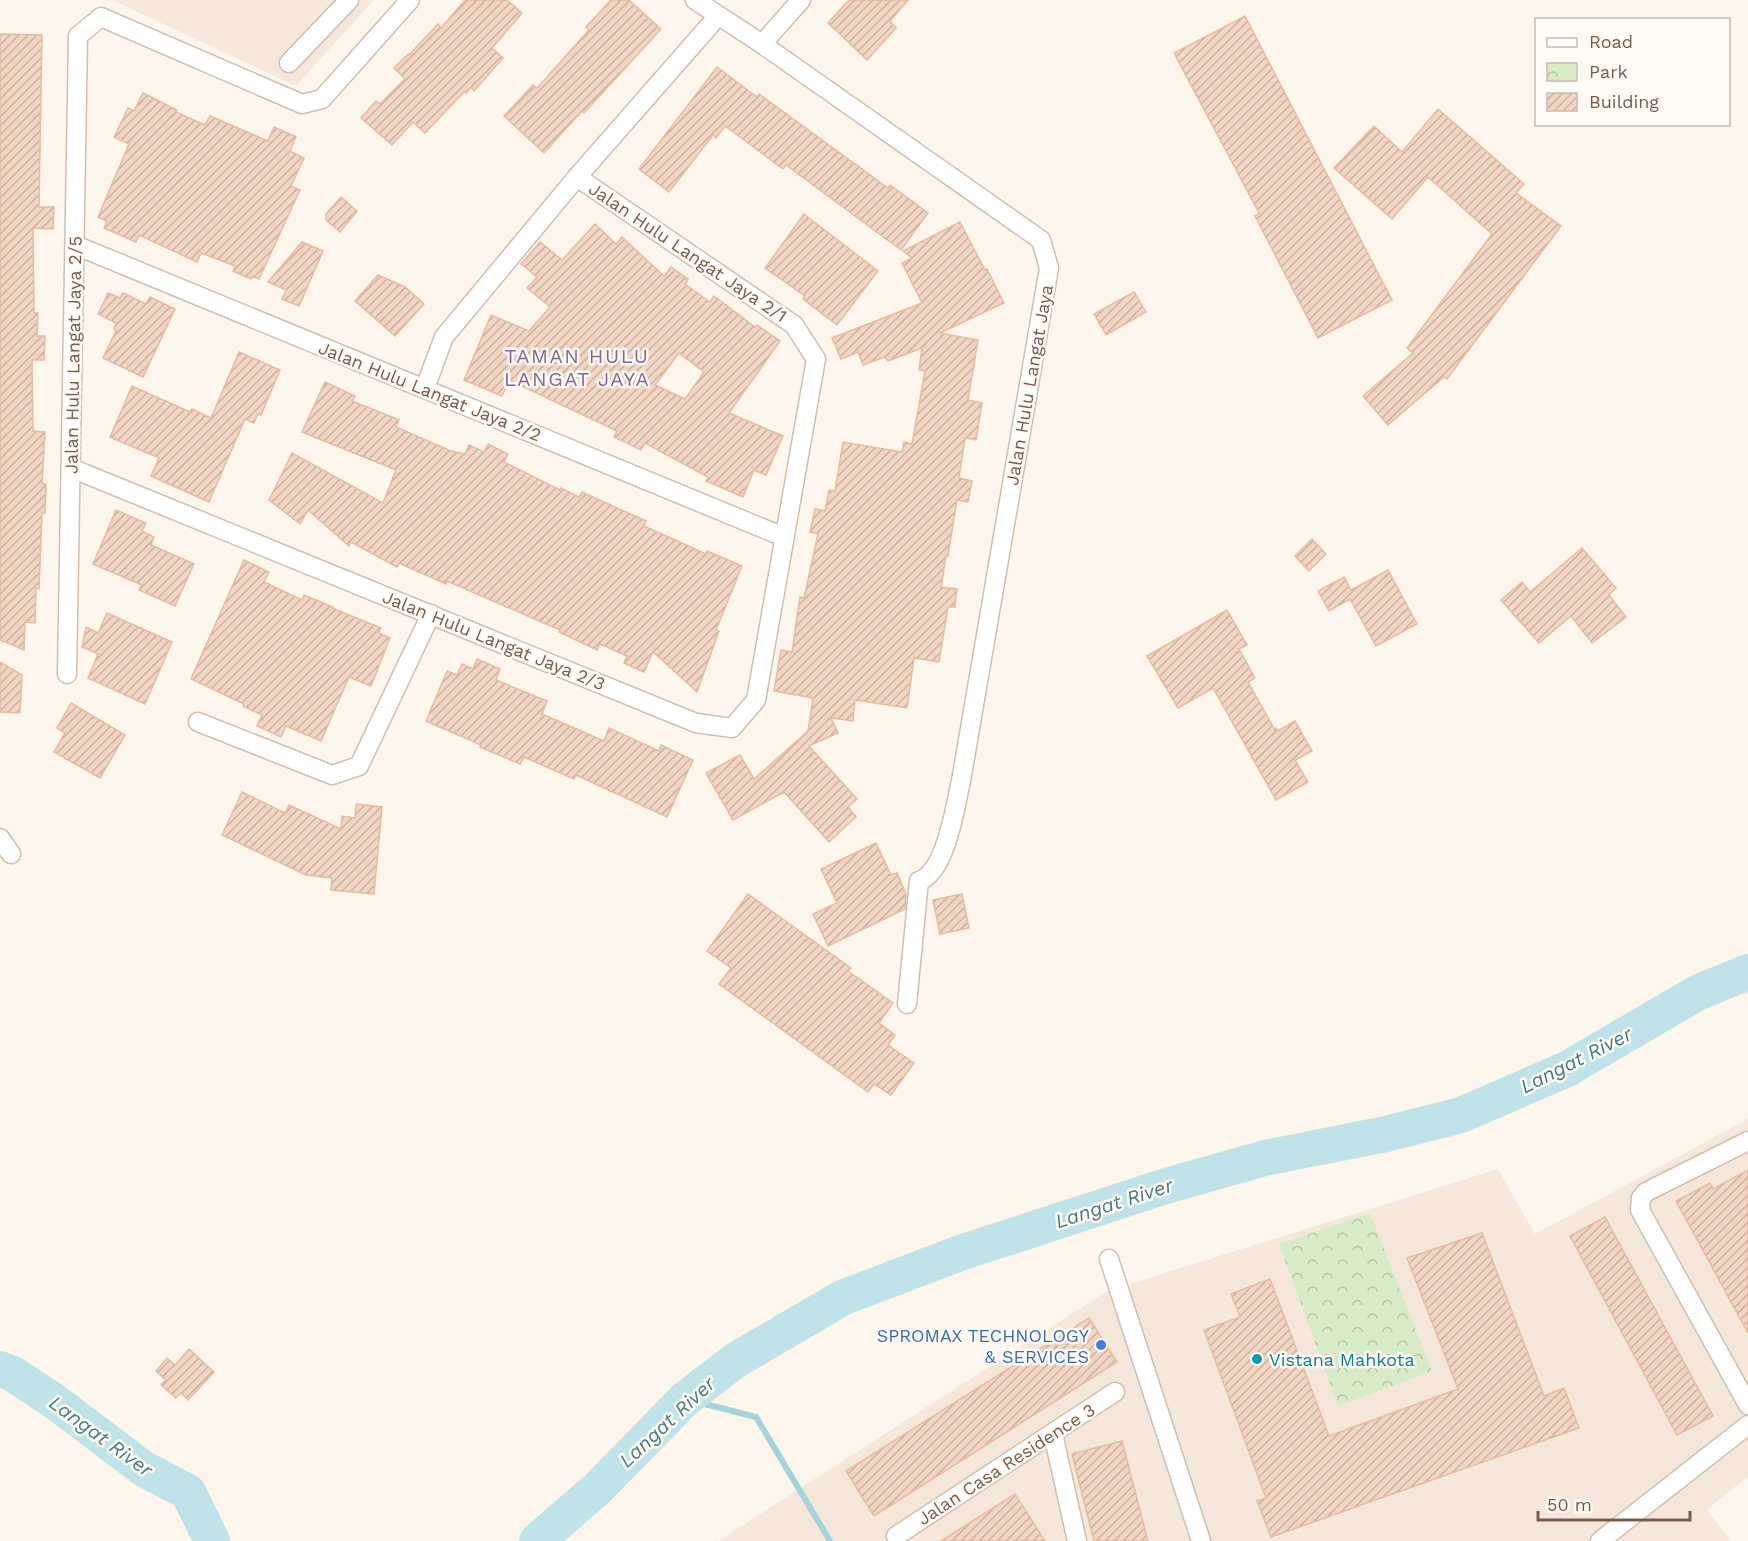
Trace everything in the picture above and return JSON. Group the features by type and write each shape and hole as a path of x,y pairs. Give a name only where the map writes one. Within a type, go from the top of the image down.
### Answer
{"street":[{"path":"289,63 349,0"},
{"name":"Jalan Hulu Langat Jaya 2/5","path":"67,674 78,36 101,17 302,104 322,99 411,0"},
{"name":"Jalan Hulu Langat Jaya","path":"695,0 1041,240 1049,268 963,773 945,845 933,870 925,879 919,881 907,1004"},
{"path":"762,45 801,0"},
{"path":"425,388 444,337 577,177 718,16"},
{"name":"Jalan Hulu Langat Jaya 2/1","path":"577,177 794,325 816,359 784,537"},
{"name":"Jalan Hulu Langat Jaya 2/2","path":"75,245 784,537"},
{"name":"Jalan Hulu Langat Jaya 2/3","path":"71,468 696,723 732,728 756,700 784,537"},
{"path":"198,722 332,776 360,766 431,614"},
{"path":"0,838 11,854"},
{"path":"1748,1141 1646,1191 1641,1198 1640,1210 1748,1405"},
{"path":"1109,1259 1201,1541"},
{"name":"Jalan Casa Residence 3","path":"896,1536 1115,1392"},
{"path":"1599,1541 1748,1425"},
{"path":"1053,1434 1077,1541"}],"shaded area":[{"path":"112,0 374,0 296,86"},
{"path":"1748,1119 1748,1476 1707,1510 1731,1541 718,1541 1107,1291 1498,1169 1535,1234"}],"green space":[{"path":"1370,1213 1432,1371 1338,1406 1279,1244"}],"building":[{"path":"465,0 507,0 522,13 492,48 503,58 474,91 471,87 466,93 464,92 425,133 413,122 392,145 361,118 376,101 380,104 405,79 394,68 438,24 441,28"},
{"path":"611,0 629,0 661,29 544,153 504,116 533,85 537,88 589,30 586,27"},
{"path":"849,0 908,0 890,21 896,28 867,60 828,23"},
{"path":"1245,16 1392,300 1318,338 1255,216 1259,213 1174,53"},
{"path":"0,34 42,35 39,207 54,207 53,229 33,228 34,313 38,313 37,336 45,336 44,360 32,360 33,431 45,432 42,484 46,484 35,623 25,622 24,650 0,640"},
{"path":"717,67 757,97 759,94 888,188 890,185 928,213 901,250 786,165 783,169 725,126 716,138 713,135 669,192 639,169"},
{"path":"143,93 205,125 210,116 268,141 274,127 296,137 290,151 304,158 291,186 300,190 259,279 253,276 251,279 233,271 235,266 201,253 197,262 139,235 136,242 104,228 107,221 98,217 129,144 114,137 128,108 134,111"},
{"path":"1438,109 1524,184 1516,193 1561,226 1447,379 1444,377 1388,425 1363,396 1413,353 1407,348 1492,234 1428,177 1392,219 1334,168 1374,126 1402,152"},
{"path":"341,197 357,211 340,232 326,220 326,214"},
{"path":"804,214 878,271 837,325 803,299 805,296 765,268"},
{"path":"960,222 1004,303 940,333 978,340 968,400 982,403 976,440 965,438 959,478 972,481 968,502 957,500 948,556 946,556 941,587 957,589 955,607 948,607 939,662 914,658 907,708 855,700 853,721 831,718 838,733 809,746 857,799 848,807 856,817 829,842 784,792 733,820 706,773 740,755 754,779 808,731 813,698 774,691 781,650 792,652 800,597 804,598 818,534 810,532 815,509 825,511 829,490 835,491 843,442 902,452 904,442 912,444 925,371 919,370 922,348 888,361 885,357 863,365 858,352 841,359 832,338 922,303 902,263 912,258 903,251"},
{"path":"595,224 616,244 622,237 664,276 671,267 688,279 685,284 710,302 714,296 755,327 757,325 780,341 729,413 783,436 766,475 754,470 743,497 706,481 708,477 645,443 641,450 614,437 617,431 509,380 502,396 464,380 491,315 529,331 550,307 527,288 537,277 521,264 540,242 562,260","holes":["679,353 704,372 685,399 655,385"]},
{"path":"302,242 323,251 299,306 282,299 286,290 268,282"},
{"path":"378,275 405,287 424,304 395,336 355,301"},
{"path":"1134,292 1146,312 1106,335 1094,314"},
{"path":"108,293 120,298 123,293 146,304 150,297 175,309 143,377 103,358 116,331 114,329 116,323 98,314"},
{"path":"239,352 280,370 261,415 258,414 254,423 245,419 209,502 151,476 159,458 110,437 132,386 190,412 192,409 211,418"},
{"path":"325,382 355,396 352,401 399,420 396,427 451,451 465,454 469,445 484,452 488,444 508,454 504,462 560,490 561,488 579,497 582,492 646,521 644,526 706,554 707,551 742,566 716,630 719,631 697,692 653,652 644,672 624,663 627,656 600,644 597,650 559,632 560,630 447,581 446,584 399,563 397,567 351,542 349,546 308,510 300,524 269,500 292,453 383,503 396,470 302,432"},
{"path":"116,510 146,523 142,531 154,537 151,545 194,564 175,606 139,590 142,585 93,564"},
{"path":"1312,539 1326,554 1309,571 1295,556"},
{"path":"1582,548 1616,588 1609,595 1626,617 1592,643 1571,616 1539,643 1501,600 1522,582 1530,592"},
{"path":"244,560 269,572 264,582 302,600 304,595 381,628 379,633 390,638 371,686 349,677 321,741 286,726 281,737 257,726 262,715 191,679"},
{"path":"1388,570 1417,624 1376,646 1350,599 1329,611 1318,591 1344,577 1351,590"},
{"path":"1227,610 1247,645 1239,649 1255,678 1248,682 1275,730 1276,728 1278,731 1295,721 1312,751 1295,760 1308,782 1276,800 1213,688 1178,708 1147,656"},
{"path":"107,613 172,642 145,704 88,678 98,654 82,647 86,627 98,633"},
{"path":"477,659 500,669 496,680 547,701 542,714 604,741 609,728 659,751 661,745 693,760 667,817 576,775 574,779 524,757 520,764 426,721 447,671 457,675 462,664 473,669"},
{"path":"0,662 22,675 20,713 0,712"},
{"path":"71,703 125,735 100,778 54,752 65,733 57,728"},
{"path":"242,792 285,813 289,805 341,829 342,816 355,818 356,804 382,807 374,894 331,890 332,878 306,875 222,835"},
{"path":"876,843 891,875 897,873 906,894 905,909 828,946 813,914 837,903 821,869"},
{"path":"748,894 851,968 848,971 893,1003 879,1023 895,1035 888,1045 914,1063 891,1095 874,1084 868,1092 719,984 731,968 707,951"},
{"path":"962,894 969,928 940,934 933,900"},
{"path":"1748,1170 1748,1333 1676,1201 1710,1183 1713,1189"},
{"path":"1605,1217 1713,1416 1677,1435 1570,1236"},
{"name":"Vistana Mahkota","path":"1482,1233 1544,1396 1564,1388 1579,1428 1271,1537 1257,1501 1266,1498 1204,1330 1240,1317 1231,1294 1270,1279 1329,1436 1458,1389 1407,1258"},
{"path":"1089,1318 1117,1362 874,1516 846,1471"},
{"path":"189,1349 214,1372 188,1400 181,1393 176,1398 161,1385 166,1380 156,1371 167,1358 175,1365"},
{"path":"1122,1441 1148,1541 1094,1541 1072,1454"},
{"path":"1015,1494 1045,1541 941,1541 968,1524"}],"waterway":[{"name":"Langat River","path":"537,1541 598,1488 685,1399 736,1360 842,1298 960,1253 1166,1186 1265,1158 1386,1134 1461,1115 1567,1069 1697,993 1748,972"},
{"name":"Langat River","path":"0,1369 13,1374 54,1401 144,1469 188,1492 212,1541"},
{"path":"685,1399 756,1417 830,1541"}],"place":[{"name":"SPROMAX TECHNOLOGY & SERVICES","path":"1101,1345"},
{"name":"Vistana Mahkota","path":"1257,1359"}],"district":[{"name":"TAMAN HULU LANGAT JAYA","path":"577,368"}]}
